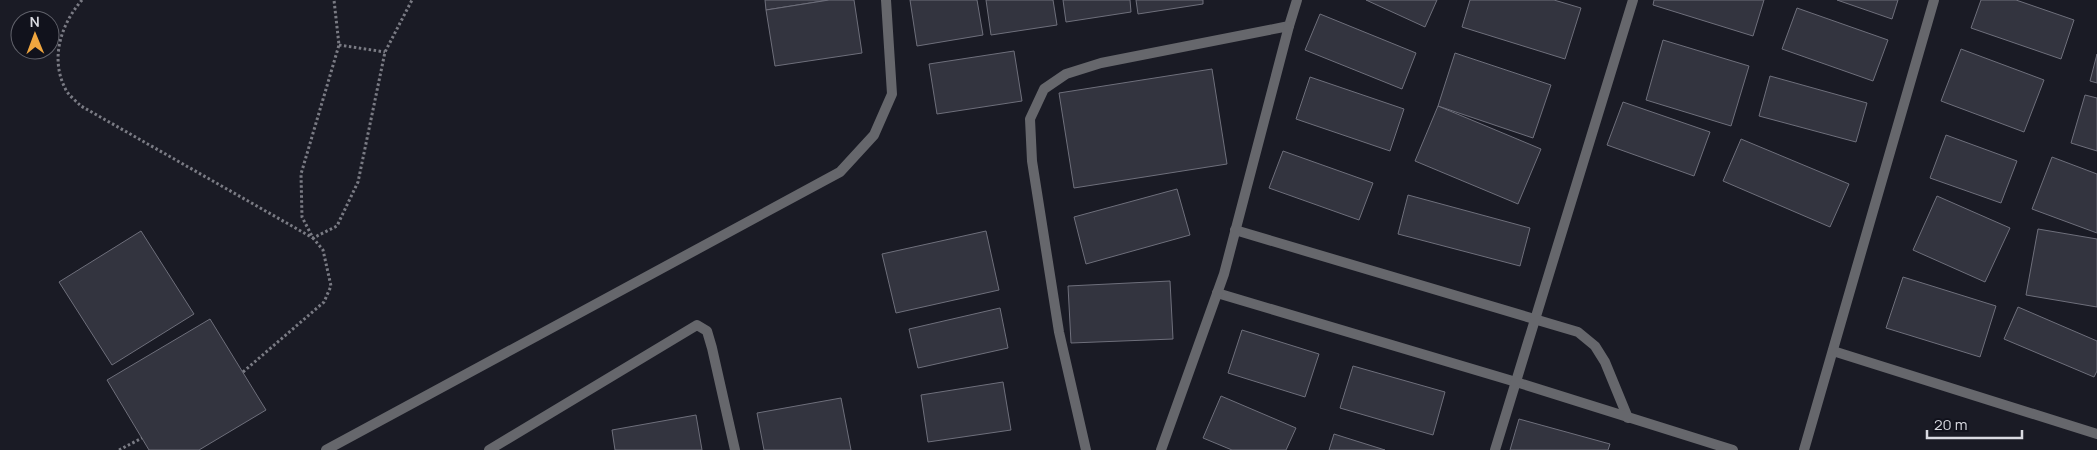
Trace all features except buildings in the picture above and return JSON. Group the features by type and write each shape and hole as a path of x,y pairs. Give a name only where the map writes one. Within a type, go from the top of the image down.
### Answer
{"street":[{"path":"326,450 840,172 874,136 892,94 886,0"},
{"path":"1161,450 1217,293 1236,230 1297,0"},
{"path":"1496,450 1633,0"},
{"path":"1804,450 1934,0"},
{"path":"1086,450 1059,332 1032,161 1030,118 1044,89 1066,74 1101,63 1289,26"},
{"path":"1236,230 1578,332 1595,346 1605,362 1628,418"},
{"path":"1217,293 1516,382 1734,450"},
{"path":"489,450 697,325 707,331 736,450"},
{"path":"1833,351 2097,434"}],"path":[{"path":"82,0 73,10 60,37 58,65 66,90 81,106 313,238"},
{"path":"243,372 324,302 331,286 323,250 313,238 302,217 301,174 339,45 334,0"},
{"path":"313,238 337,226 358,182 385,52 412,0"},
{"path":"339,45 385,52"},
{"path":"119,450 142,438"}]}
